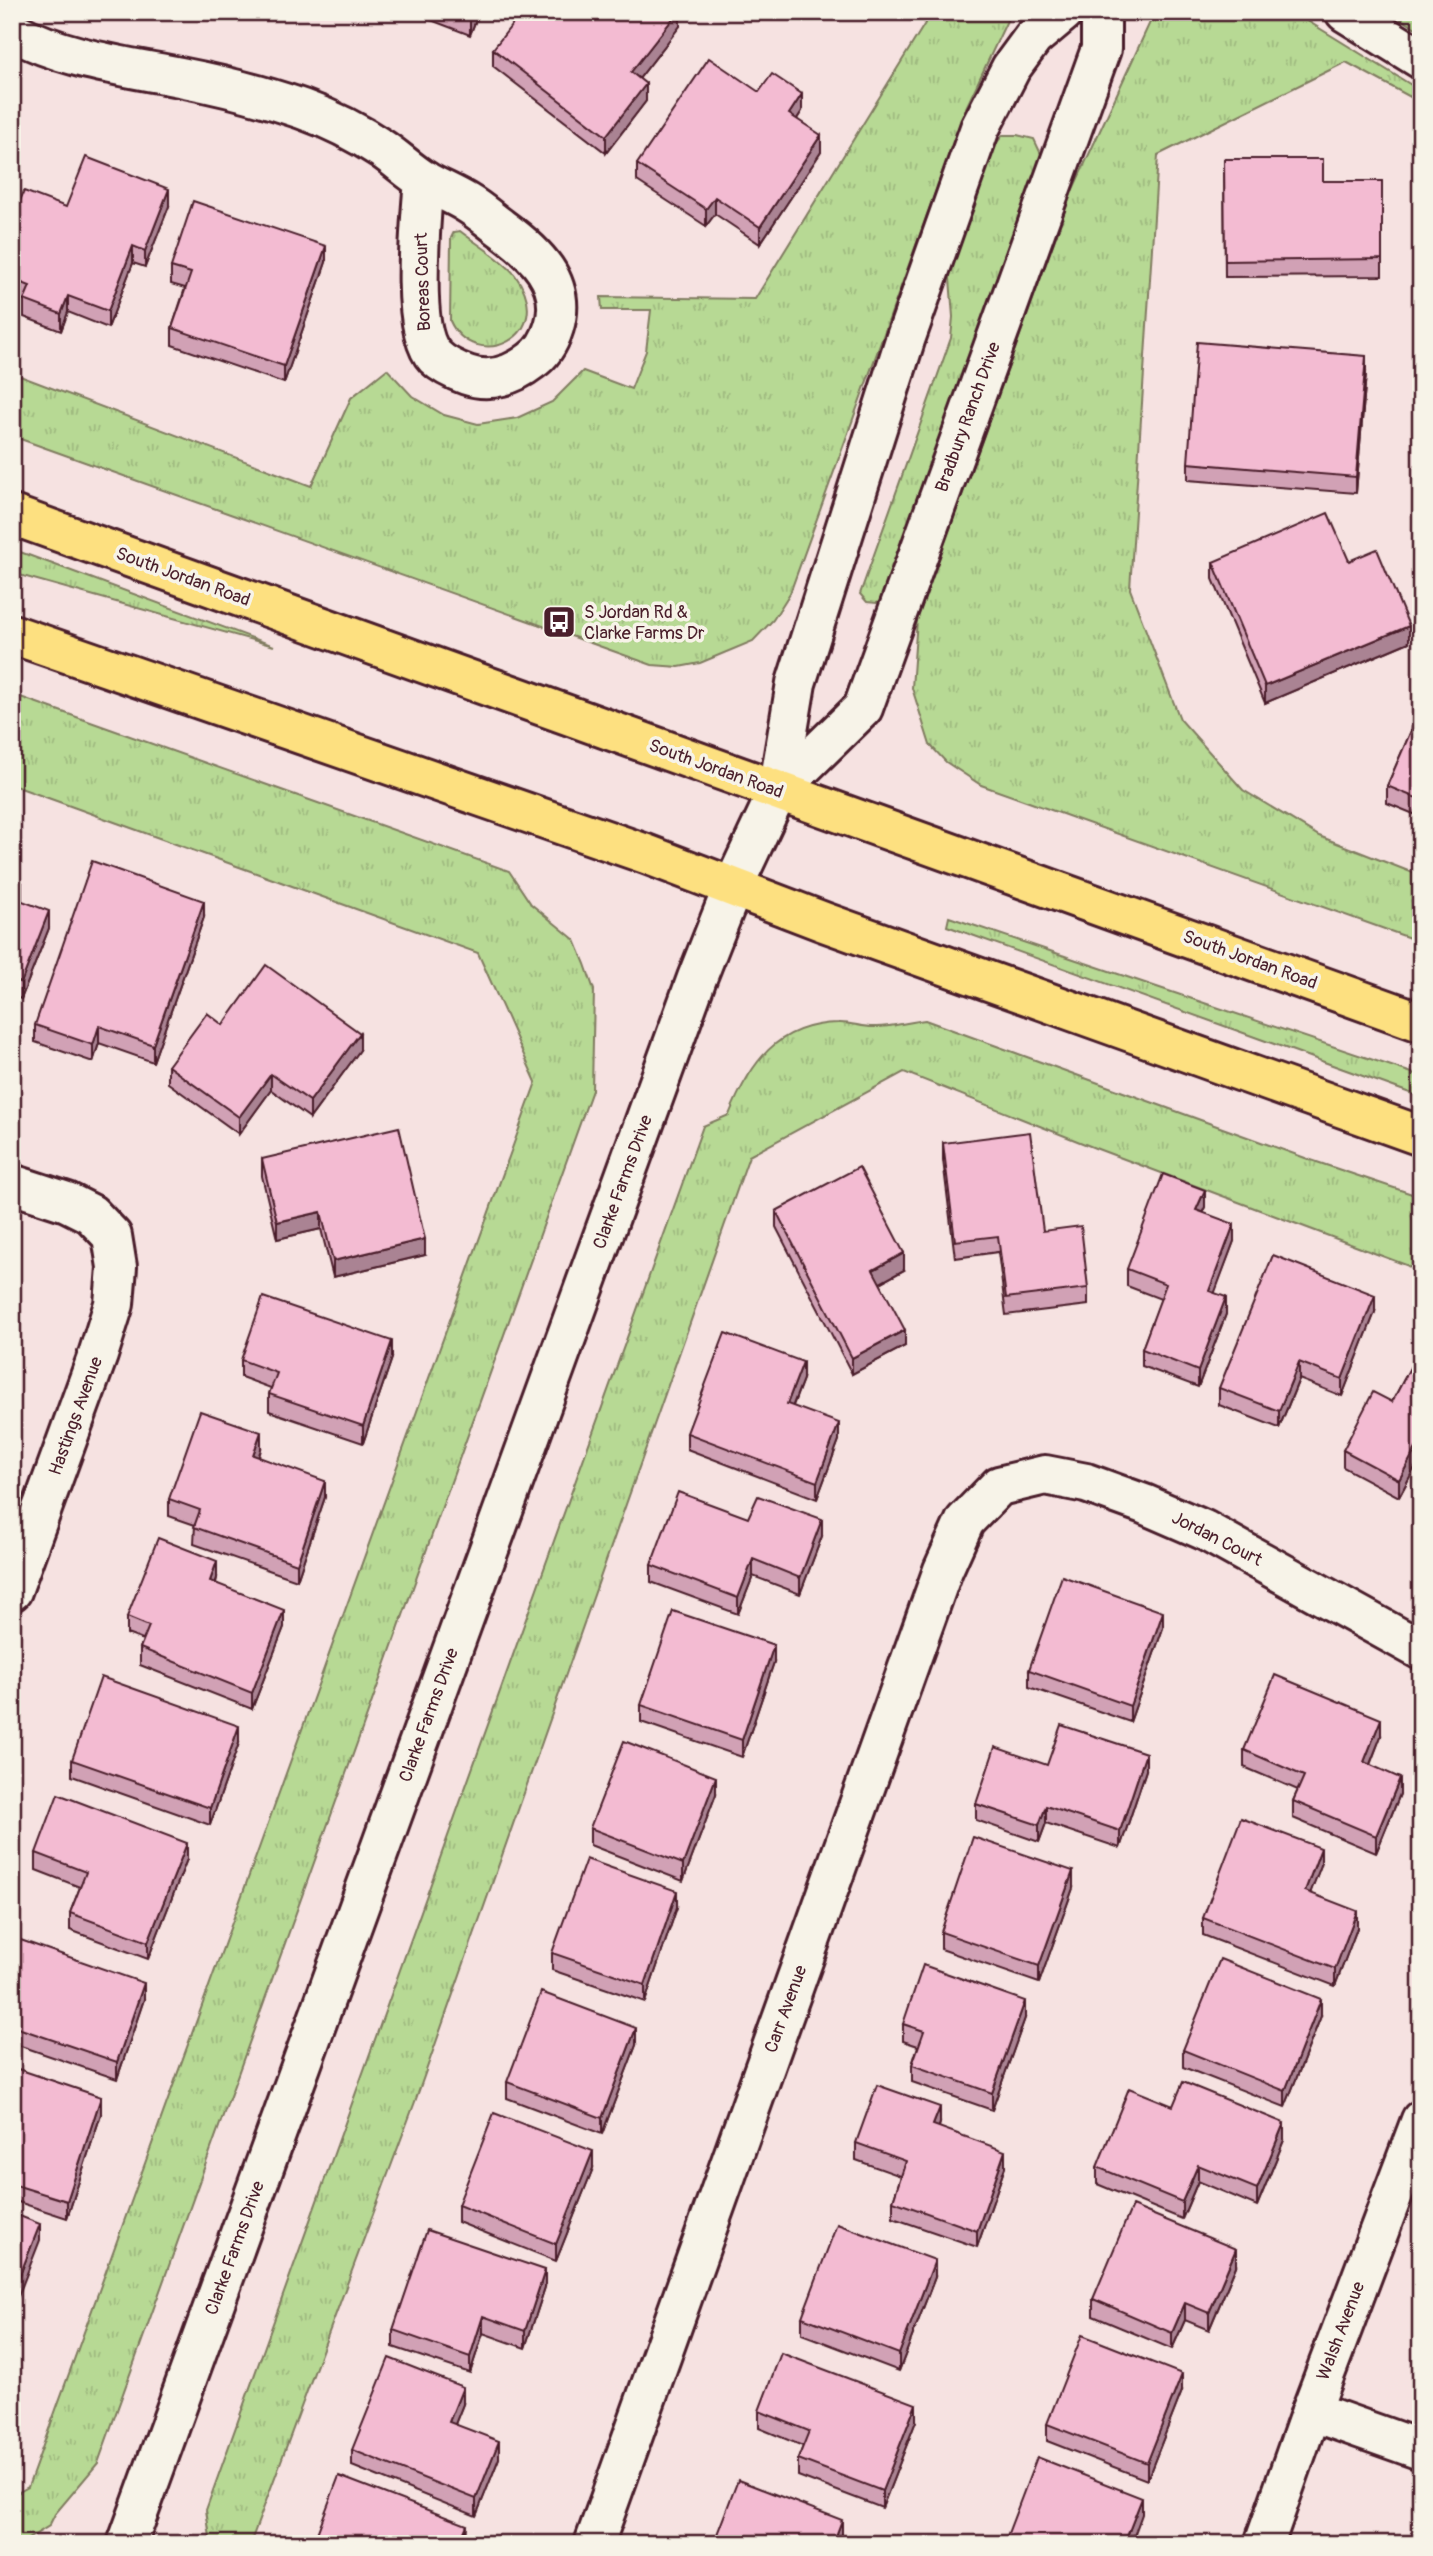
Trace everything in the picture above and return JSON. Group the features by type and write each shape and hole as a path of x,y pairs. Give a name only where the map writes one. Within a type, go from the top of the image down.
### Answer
{"main road":[{"name":"South Jordan Road","path":"12,515 1421,1022"},
{"path":"12,634 633,849 1421,1136"}],"street":[{"name":"Bradbury Ranch Drive","path":"733,887 778,791 796,682 905,340 980,128 1011,68 1033,38 1064,12"},
{"name":"Bradbury Ranch Drive","path":"778,791 863,708 1101,49 1101,12"},
{"path":"1345,12 1421,59"},
{"name":"Boreas Court","path":"12,31 32,42 81,58 240,90 305,110 351,130 424,180 469,204 532,252 548,270 556,292 558,316 551,338 538,357 519,371 497,378 474,377 452,369 435,356 425,339 421,311 419,241 424,180"},
{"name":"Clarke Farms Drive","path":"127,2544 697,978 733,887"},
{"name":"Hastings Avenue","path":"12,1184 67,1202 91,1214 112,1236 117,1268 114,1304 12,1591"},
{"name":"Jordan Court","path":"999,1486 1045,1475 1086,1483 1143,1503 1204,1530 1421,1650"},
{"name":"Carr Avenue","path":"594,2544 943,1570 965,1521 999,1486"},
{"name":"Walsh Avenue","path":"1264,2544 1311,2411 1421,2120"},
{"path":"1311,2411 1421,2450"}],"green space":[{"path":"932,12 1011,12 965,110 790,593 773,620 753,641 700,663 679,667 652,665 12,436 12,373 311,486 351,398 387,369 412,396 444,415 478,424 517,418 552,402 583,371 631,389 646,351 651,310 602,310 601,297 755,299"},
{"path":"1175,12 1293,12 1421,91 1421,101 1416,100 1346,62 1158,155 1130,589 1180,719 1243,790 1319,836 1421,876 1421,942 981,785 946,762 930,745 912,688 917,619 1073,189 1151,20"},
{"path":"1389,12 1421,12 1421,31"},
{"path":"1003,135 1034,139 1041,154 1038,169 884,600 877,603 867,602 860,594 951,338 953,317 949,266 995,145"},
{"path":"460,231 510,269 526,297 527,316 521,331 508,341 493,346 477,345 462,337 450,321 451,238 454,232"},
{"path":"12,549 274,646 12,573"},
{"path":"12,694 509,871 531,904 575,940 594,990 592,1090 98,2463 55,2514 49,2526 23,2542 12,2543 12,2496 28,2487 536,1082 478,953 12,785"},
{"path":"949,917 1421,1076 1421,1097 947,926"},
{"path":"925,1020 1308,1159 1421,1197 1421,1274 1406,1265 1095,1148 904,1072 749,1156 416,2099 250,2544 211,2544 206,2510 703,1126 729,1115 757,1063 768,1050 798,1030 838,1023 876,1027"}],"building":[{"path":"454,12 472,12 470,18"},
{"path":"522,12 678,12 631,72 646,84 606,136 493,49"},
{"path":"709,58 759,92 772,74 802,94 789,114 821,135 760,227 715,197 706,209 637,164"},
{"path":"86,157 169,189 145,251 133,246 108,311 68,296 61,314 24,300 30,286 12,279 12,220 24,191 66,207"},
{"path":"1224,159 1323,159 1323,181 1382,181 1382,259 1225,261"},
{"path":"193,201 326,246 284,366 172,328 191,273 171,267"},
{"path":"1197,342 1366,356 1356,477 1188,463"},
{"path":"1328,513 1349,561 1377,549 1409,626 1265,686 1213,562"},
{"path":"1421,708 1421,800 1387,786"},
{"path":"92,861 204,901 153,1045 99,1026 93,1045 35,1025"},
{"path":"12,880 22,883 17,899 49,911 21,983 12,979"},
{"path":"266,965 360,1033 310,1101 271,1074 239,1117 168,1066 207,1013 223,1025"},
{"path":"399,1127 425,1239 333,1261 321,1212 277,1222 262,1159"},
{"path":"1030,1132 1043,1231 1081,1226 1088,1288 1006,1298 998,1236 955,1241 943,1143"},
{"path":"859,1167 904,1253 873,1270 905,1330 852,1358 776,1211"},
{"path":"1163,1174 1205,1190 1196,1210 1234,1224 1209,1291 1226,1297 1198,1371 1142,1349 1166,1284 1127,1269"},
{"path":"1273,1255 1375,1295 1342,1379 1299,1362 1279,1411 1219,1388"},
{"path":"263,1297 392,1341 363,1426 269,1394 277,1373 241,1360"},
{"path":"725,1333 803,1362 787,1404 839,1423 817,1482 687,1433"},
{"path":"1421,1347 1421,1439 1399,1480 1343,1450 1373,1392 1392,1402"},
{"path":"200,1411 261,1432 253,1455 325,1481 297,1564 194,1527 200,1510 169,1499"},
{"path":"678,1492 748,1518 758,1496 822,1519 800,1578 753,1559 738,1598 651,1565"},
{"path":"158,1538 217,1561 210,1581 284,1610 252,1693 140,1648 149,1626 127,1617"},
{"path":"1062,1576 1163,1612 1130,1706 1029,1670"},
{"path":"673,1611 774,1645 742,1740 641,1705"},
{"path":"1275,1675 1381,1719 1364,1762 1400,1778 1376,1836 1293,1801 1304,1776 1244,1750"},
{"path":"101,1677 239,1726 210,1808 72,1760"},
{"path":"1061,1725 1146,1753 1120,1831 1046,1806 1039,1825 976,1804 995,1747 1047,1765"},
{"path":"624,1741 716,1777 683,1864 590,1828"},
{"path":"58,1794 187,1843 148,1942 70,1913 86,1872 36,1853"},
{"path":"1241,1818 1321,1848 1305,1891 1357,1911 1335,1969 1203,1918"},
{"path":"973,1837 1073,1871 1039,1966 941,1932"},
{"path":"586,1859 677,1891 645,1985 552,1953"},
{"path":"12,1937 144,1983 117,2062 12,2026"},
{"path":"1220,1959 1321,1999 1285,2091 1183,2050"},
{"path":"923,1965 1025,2001 992,2093 912,2065 924,2031 903,2024"},
{"path":"541,1992 636,2028 602,2118 507,2082"},
{"path":"12,2067 101,2097 67,2201 12,2184"},
{"path":"1183,2082 1284,2123 1257,2189 1198,2165 1182,2202 1097,2167 1129,2088 1173,2106"},
{"path":"877,2085 940,2107 933,2125 1005,2151 977,2231 893,2201 906,2161 856,2143"},
{"path":"494,2113 593,2151 556,2244 458,2205"},
{"path":"1132,2206 1236,2249 1209,2313 1185,2303 1172,2333 1093,2299"},
{"path":"12,2213 40,2224 12,2295"},
{"path":"837,2224 935,2260 899,2354 802,2317"},
{"path":"427,2230 545,2270 525,2331 483,2316 470,2357 393,2330"},
{"path":"1082,2335 1182,2374 1147,2463 1047,2424"},
{"path":"781,2353 916,2404 882,2491 798,2459 809,2431 759,2411"},
{"path":"389,2358 463,2387 449,2422 499,2441 476,2499 352,2450"},
{"path":"1037,2457 1142,2498 1124,2544 1004,2544"},
{"path":"339,2476 467,2525 459,2544 313,2544"},
{"path":"738,2480 842,2520 833,2544 734,2544 716,2537"}],"place":[{"name":"S Jordan Rd & Clarke Farms Dr","path":"559,622"}]}
